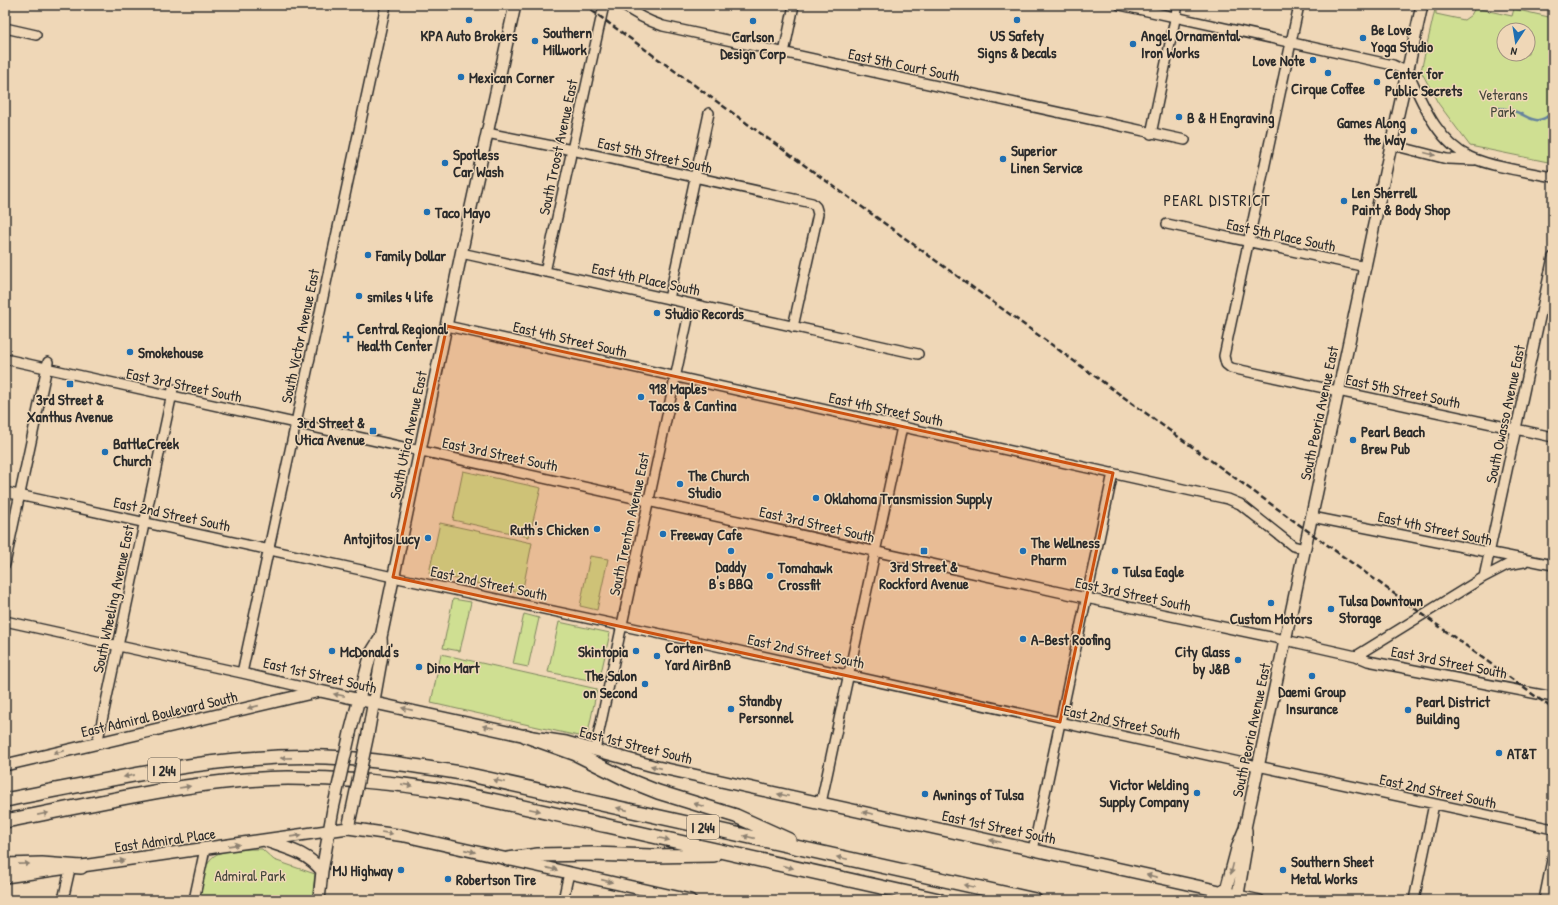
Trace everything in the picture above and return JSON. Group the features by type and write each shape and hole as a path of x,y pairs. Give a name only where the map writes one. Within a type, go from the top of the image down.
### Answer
{"highway":[{"path":"526,736 576,754 628,780 658,792 736,816 815,852"},
{"name":"I 244","path":"5,800 151,772 196,765 283,758 325,757 363,760 462,773 1035,900"},
{"name":"I 244","path":"5,822 204,784 320,778 395,784 441,790 555,814 939,900"},
{"path":"508,859 538,855 737,855"},
{"path":"5,865 42,864 75,868"}],"main road":[{"name":"South Utica Avenue East","path":"348,828 375,702 382,655 381,637 393,577 487,133 516,5"},
{"name":"South Peoria Avenue East","path":"1225,896 1238,845 1245,828 1422,5"},
{"name":"South Utica Avenue East","path":"319,900 328,831 358,698 371,653 381,637"},
{"name":"East 1st Street South","path":"320,691 358,698 526,736 566,742 653,766 1033,850 1237,898"},
{"name":"East Admiral Boulevard South","path":"5,765 320,691"},
{"path":"328,831 348,828 405,836 690,900"},
{"name":"South Peoria Avenue East","path":"1237,898 1246,847 1245,828"},
{"name":"East Admiral Place","path":"5,878 328,831"},
{"path":"264,840 306,856 322,871"}],"street":[{"name":"South Victor Avenue East","path":"242,673 386,5"},
{"name":"South Troost Avenue East","path":"545,272 604,5"},
{"name":"East 5th Court South","path":"623,5 637,16 649,22 663,26 1151,134 1185,140"},
{"path":"784,53 794,5"},
{"path":"1120,5 1393,65 1408,72 1421,100 1439,130 1455,147 1477,160"},
{"path":"1151,134 1178,5"},
{"path":"1250,242 1299,5"},
{"path":"5,28 36,35"},
{"path":"669,299 709,113"},
{"name":"East 5th Street South","path":"487,133 572,150 812,204 816,207 818,214 793,327"},
{"path":"1392,145 1447,159 1477,160 1553,177"},
{"name":"East 5th Place South","path":"1167,224 1366,267"},
{"name":"East 5th Street South","path":"1250,242 1224,356 1226,364 1231,368 1553,437"},
{"name":"East 4th Place South","path":"461,254 918,354"},
{"name":"South Owasso Avenue East","path":"1484,577 1553,257"},
{"name":"South Trenton Avenue East","path":"595,750 691,304"},
{"path":"1543,305 1553,307"},
{"name":"East 4th Street South","path":"447,326 1228,499 1240,504 1293,546 1305,549"},
{"name":"East 3rd Street South","path":"5,359 47,365 172,393 295,424 1086,598 1286,640 1356,656 1368,661 1553,697"},
{"path":"5,564 47,365"},
{"name":"South Wheeling Avenue East","path":"97,744 172,393"},
{"path":"821,803 902,427"},
{"path":"1033,850 1113,473"},
{"name":"East 2nd Street South","path":"5,492 1553,829"},
{"name":"East 4th Street South","path":"1312,516 1553,565"},
{"path":"1356,656 1504,566 1515,563 1543,563"},
{"name":"East 1st Street South","path":"5,621 320,691"},
{"path":"1414,900 1434,804"},
{"path":"194,900 205,849"},
{"path":"1544,900 1553,855"},
{"path":"63,900 75,868"},
{"path":"563,900 569,873"},
{"name":"East 1st Street South","path":"1237,898 1260,900"}],"highlighted area":[{"path":"447,326 1113,473 1060,722 393,577"}],"green space":[{"name":"Veterans Park","path":"1436,5 1436,14 1464,20 1471,15 1475,8 1512,16 1514,9 1553,18 1553,163 1470,146 1438,103 1421,71"},
{"path":"463,471 541,488 529,537 453,520"},
{"path":"440,523 532,543 522,593 429,573"},
{"path":"590,556 608,559 597,610 580,606"},
{"path":"453,599 471,602 460,651 443,648"},
{"path":"524,614 539,618 528,667 513,664"},
{"path":"559,622 610,633 599,682 548,672"},
{"path":"441,654 597,689 587,738 431,703"},
{"name":"Admiral Park","path":"248,849 262,849 274,860 315,874 312,900 198,900 206,864 208,864 211,859 219,853"}],"waterway":[{"path":"1492,108 1511,110 1537,120 1541,120 1553,112"}],"railway":[{"path":"584,5 1553,709"}],"place":[{"name":"KPA Auto Brokers","path":"469,20"},
{"name":"US Safety Signs & Decals","path":"1017,20"},
{"name":"Carlson Design Corp","path":"753,21"},
{"name":"Be Love Yoga Studio","path":"1363,38"},
{"name":"Southern Millwork","path":"535,41"},
{"name":"Angel Ornamental Iron Works","path":"1133,44"},
{"name":"Love Note","path":"1313,60"},
{"name":"Cirque Coffee","path":"1328,73"},
{"name":"Mexican Corner","path":"461,77"},
{"name":"Center for Public Secrets","path":"1377,82"},
{"name":"B & H Engraving","path":"1179,117"},
{"name":"Games Along the Way","path":"1414,131"},
{"name":"Superior Linen Service","path":"1003,159"},
{"name":"Spotless Car Wash","path":"445,163"},
{"name":"Len Sherrell Paint & Body Shop","path":"1344,201"},
{"name":"Taco Mayo","path":"427,212"},
{"name":"Family Dollar","path":"368,255"},
{"name":"smiles 4 life","path":"359,296"},
{"name":"Studio Records","path":"657,313"},
{"name":"Central Regional Health Center","path":"348,337"},
{"name":"Smokehouse","path":"130,352"},
{"name":"3rd Street & Xanthus Avenue","path":"70,384"},
{"name":"918 Maples Tacos & Cantina","path":"641,397"},
{"name":"3rd Street & Utica Avenue","path":"373,431"},
{"name":"Pearl Beach Brew Pub","path":"1353,440"},
{"name":"BattleCreek Church","path":"105,452"},
{"name":"The Church Studio","path":"680,484"},
{"name":"Oklahoma Transmission Supply","path":"816,498"},
{"name":"Ruth's Chicken","path":"597,529"},
{"name":"Freeway Cafe","path":"663,534"},
{"name":"Antojitos Lucy","path":"428,538"},
{"name":"Daddy B's BBQ","path":"731,551"},
{"name":"3rd Street & Rockford Avenue","path":"924,551"},
{"name":"The Wellness Pharm","path":"1023,551"},
{"name":"Tulsa Eagle","path":"1115,571"},
{"name":"Tomahawk Crossfit","path":"770,576"},
{"name":"Custom Motors","path":"1271,603"},
{"name":"Tulsa Downtown Storage","path":"1331,609"},
{"name":"A-Best Roofing","path":"1023,639"},
{"name":"McDonald's","path":"332,651"},
{"name":"Skintopia","path":"636,651"},
{"name":"Corten Yard AirBnB","path":"657,656"},
{"name":"City Glass by J&B","path":"1238,660"},
{"name":"Dino Mart","path":"419,667"},
{"name":"Daemi Group Insurance","path":"1312,676"},
{"name":"The Salon on Second","path":"645,684"},
{"name":"Standby Personnel","path":"731,709"},
{"name":"Pearl District Building","path":"1408,710"},
{"name":"AT&T","path":"1499,753"},
{"name":"Victor Welding Supply Company","path":"1197,793"},
{"name":"Awnings of Tulsa","path":"925,794"},
{"name":"MJ Highway","path":"401,870"},
{"name":"Southern Sheet Metal Works","path":"1283,870"},
{"name":"Robertson Tire","path":"448,879"}],"district":[{"name":"PEARL DISTRICT","path":"1217,200"}]}
